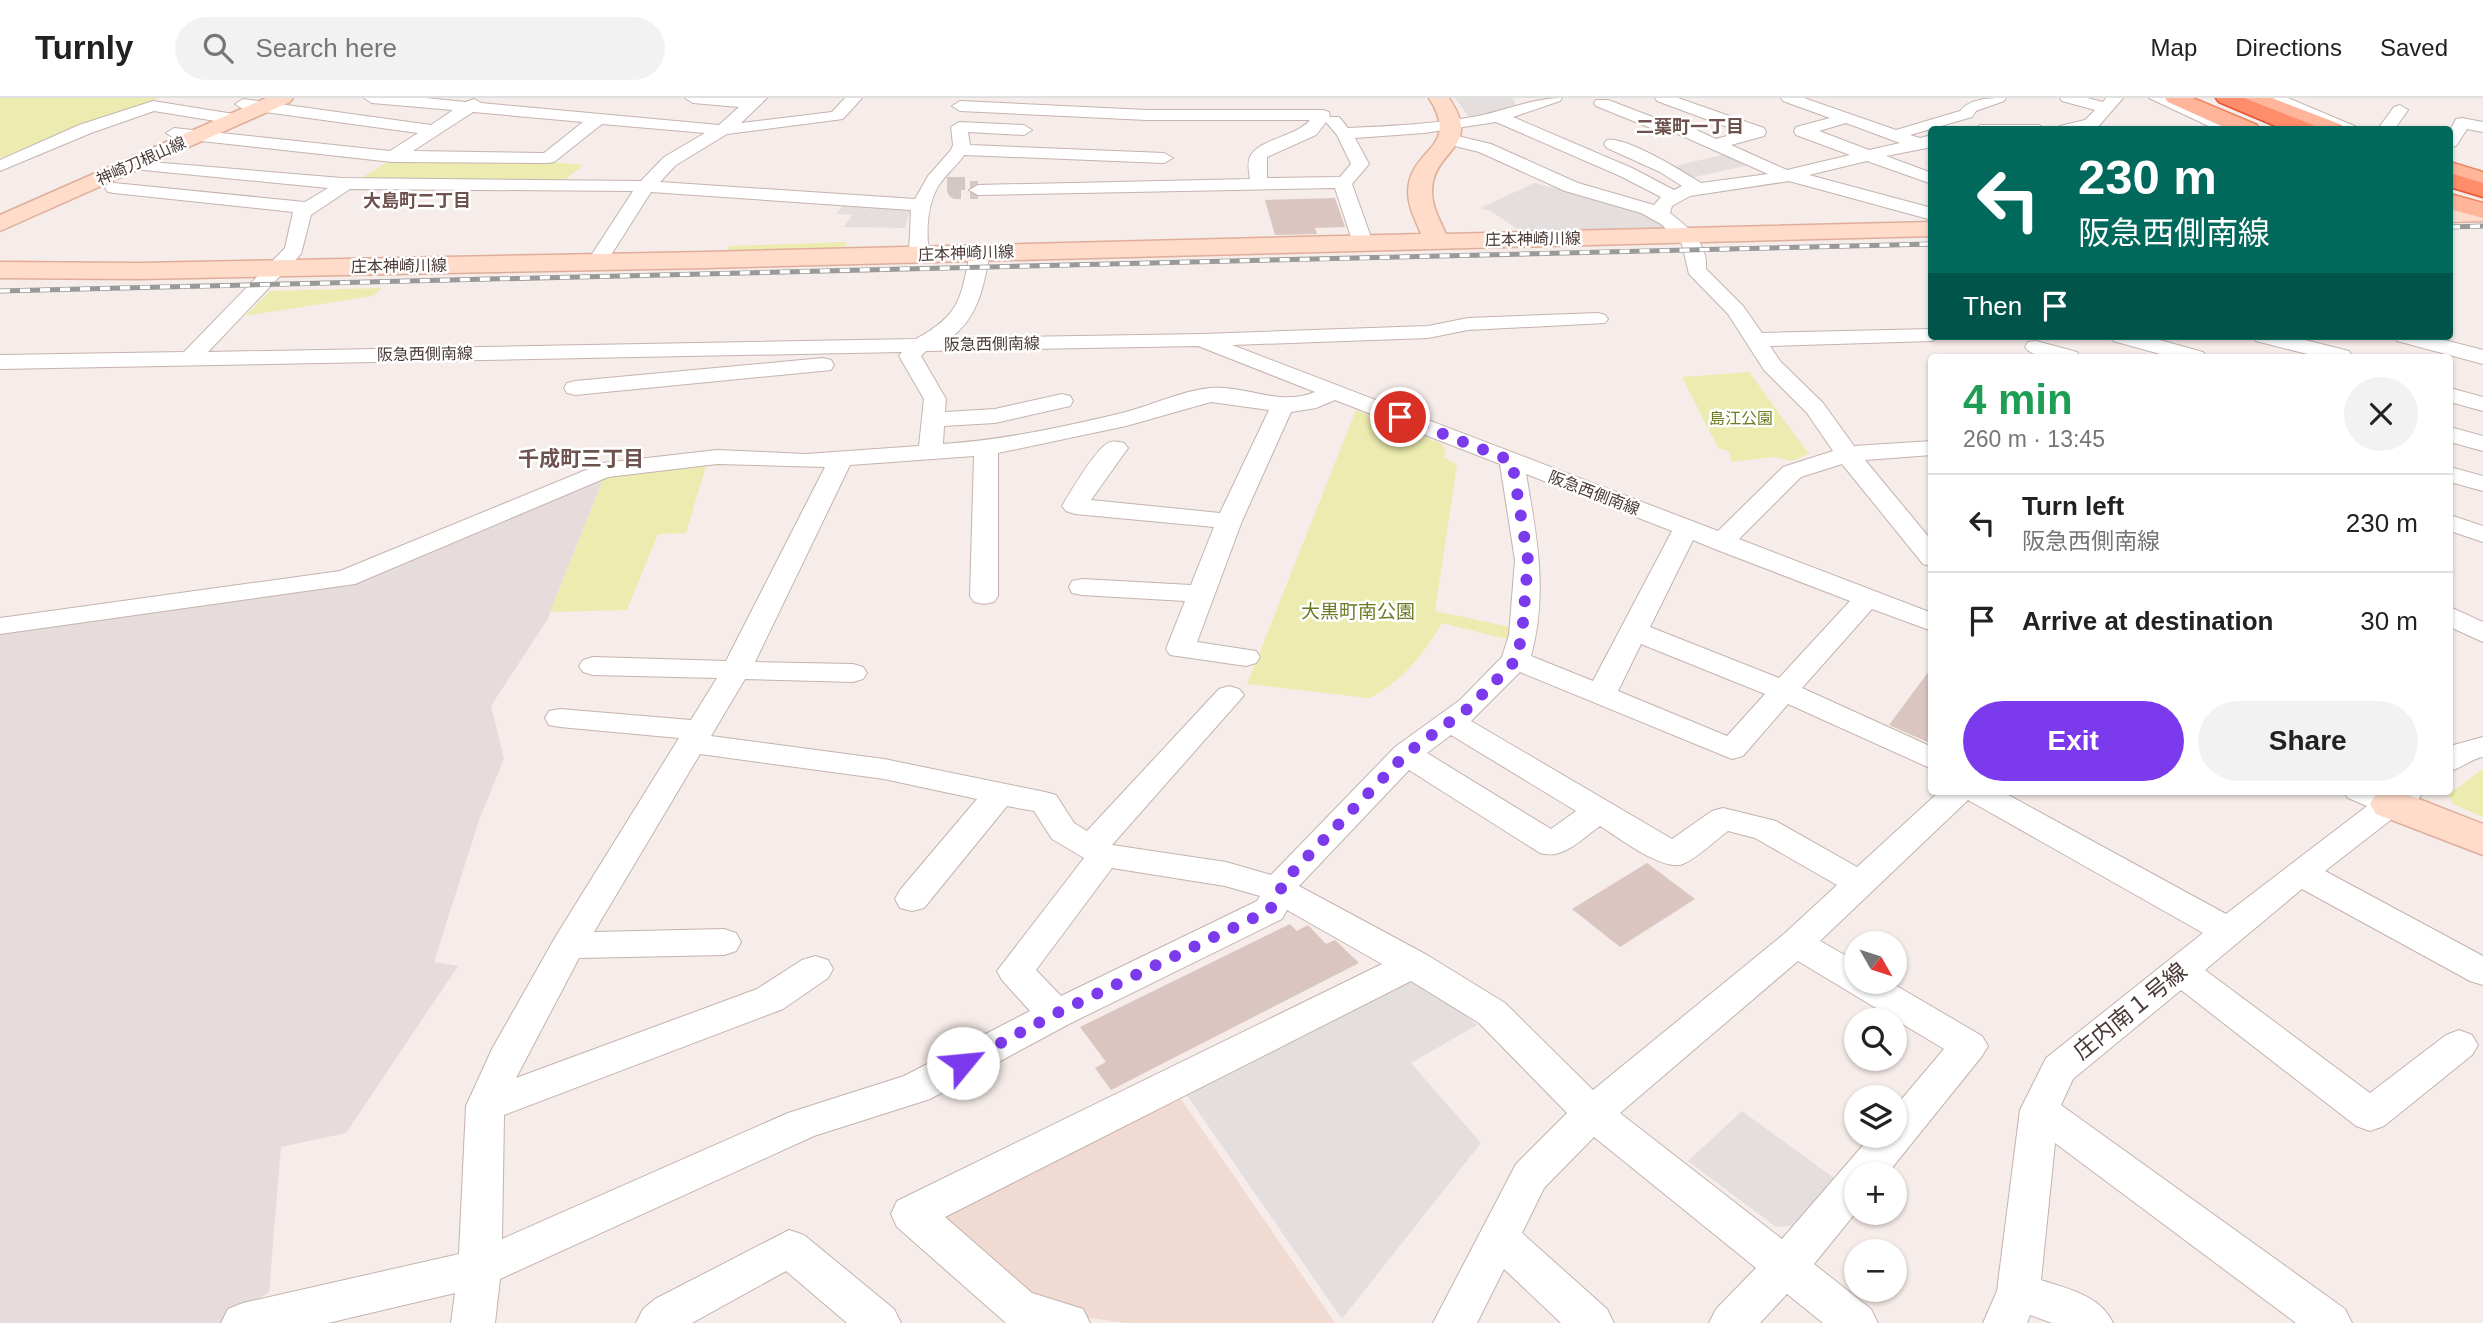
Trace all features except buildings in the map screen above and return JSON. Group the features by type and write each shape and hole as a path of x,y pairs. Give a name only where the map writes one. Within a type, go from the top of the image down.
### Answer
{"highway":[{"path":"2201,98 2268,126"},
{"path":"2227,98 2305,124"},
{"path":"2453,181 2483,190"},
{"path":"2453,191 2483,201"}],"main road":[{"path":"2175,98 2242,126"},
{"path":"2253,98 2305,124"},
{"path":"2453,170 2483,179"}],"street":[{"path":"0,166 85,129 175,98"},
{"name":"神崎刀根山線","path":"0,204 174,133 283,98"},
{"path":"372,98 477,102 545,114 723,130 837,116 854,98"},
{"path":"545,114 572,98"},
{"path":"693,98 756,101"},
{"path":"1436,241 1422,202 1420,187 1427,165 1451,132 1452,116 1439,98"},
{"path":"1584,108 1622,98"},
{"path":"1663,98 1758,132 1696,159 1663,167"},
{"path":"1789,98 1927,144"},
{"path":"1892,134 1966,114 1970,108 1998,98"},
{"path":"2068,98 2110,102"},
{"path":"2157,98 2223,126"},
{"path":"2274,98 2346,126"},
{"path":"597,262 645,187 670,161 723,130 756,101"},
{"path":"1345,133 1451,132 1543,101 1551,118"},
{"path":"190,358 294,250 302,212 477,102"},
{"path":"919,254 916,227 932,182 956,163 962,145 959,127 961,102 1147,115 1321,107 1345,133 1360,164 1344,182 978,190"},
{"path":"2083,126 2091,124 2110,102"},
{"path":"1602,103 1664,127 1673,126 1787,176 1928,213"},
{"path":"153,106 242,109 433,130"},
{"path":"1259,184 1257,159 1261,153 1310,131 1321,107"},
{"path":"1970,108 1985,126"},
{"name":"神崎刀根山線","path":"0,224 197,135 242,109"},
{"path":"2388,126 2400,110"},
{"path":"1499,117 1626,172 1667,205 1687,236 1698,260 1696,270 1737,310 1772,365 1815,408 1847,454 1928,553"},
{"path":"1847,118 1802,131 1928,178"},
{"path":"174,133 393,156 548,158 598,119"},
{"path":"2453,138 2462,123 2483,127"},
{"path":"959,127 1041,130"},
{"path":"1451,132 1571,187 1667,205 1696,188 1787,176 1865,156 1927,144"},
{"path":"1599,138 1663,167 1696,188"},
{"path":"2453,141 2473,143"},
{"path":"1788,154 1820,167"},
{"path":"956,163 1164,158"},
{"path":"2453,163 2483,173"},
{"path":"133,164 345,184 604,184 924,205"},
{"path":"1344,182 1363,243"},
{"path":"114,188 307,208"},
{"path":"2453,211 2483,213"},
{"name":"庄本神崎川線","path":"0,270 597,262 1928,229"},
{"path":"575,388 914,350 950,328 966,307 979,252"},
{"path":"1200,340 1428,332 1468,324 1598,319"},
{"path":"1756,340 1928,335"},
{"name":"阪急西側南線","path":"0,362 914,350 1200,340 1928,621"},
{"path":"2139,340 2183,350"},
{"path":"2279,340 2330,354"},
{"path":"2414,340 2447,354"},
{"path":"2035,347 2059,354"},
{"path":"914,350 935,399 930,452"},
{"path":"2454,357 2483,357"},
{"path":"0,626 346,578 603,470 717,457 756,461 841,459 986,448 1126,419 1210,395 1239,397 1282,406 1308,403 1334,392"},
{"path":"2453,396 2483,404"},
{"path":"933,420 995,416 1062,401"},
{"path":"1247,657 1180,649 1230,521 1282,406"},
{"path":"2453,435 2483,444"},
{"path":"984,596 986,448"},
{"path":"1116,448 1090,480 1075,506 1230,521"},
{"path":"1721,542 1792,472 1847,454 1928,448"},
{"path":"472,1323 480,1268 485,1106 505,1060 568,945 736,670 841,459"},
{"path":"265,1320 480,1268 802,1124 916,1088 1055,1014 1270,910 1286,879 1406,754 1470,707 1516,660 1522,635 1528,560 1512,461"},
{"path":"2453,475 2483,484"},
{"path":"2453,524 2483,534"},
{"path":"1601,695 1686,528"},
{"path":"1082,587 1201,594"},
{"path":"1516,660 1732,749 1867,598"},
{"path":"2453,617 2483,634"},
{"path":"1635,631 1784,691 1928,757"},
{"path":"593,666 853,673"},
{"path":"1055,1014 1015,971 1098,850 1229,695"},
{"path":"560,718 695,736 884,769 1045,803 1063,831 1098,850 1226,874 1280,890 1414,964 1492,1013 1592,1113 1856,1323"},
{"path":"1451,722 1673,855 1723,819 1765,830 1859,883"},
{"path":"2453,759 2465,750 2483,747"},
{"path":"1406,754 1552,845 1599,810"},
{"path":"912,899 1000,793"},
{"path":"1455,1323 1530,1177 1592,1113 1796,943 1955,795"},
{"path":"1983,795 2228,931"},
{"path":"2386,795 2483,839"},
{"name":"庄内南１号線","path":"2011,1307 2039,1110 2059,1069 2300,873 2386,795"},
{"path":"2300,873 2483,972"},
{"path":"568,945 724,942"},
{"path":"1796,943 1844,971"},
{"path":"1068,1323 1038,1317 1017,1307 912,1214 1414,964"},
{"path":"485,1106 770,999 815,969"},
{"path":"2180,970 2370,1115 2459,1045"},
{"path":"1882,994 1969,1046 1907,1121"},
{"path":"2039,1110 2330,1323"},
{"path":"1873,1162 1884,1148"},
{"path":"1731,1323 1786,1266 1844,1197"},
{"path":"1499,1238 1592,1323"},
{"path":"658,1323 670,1313 789,1248 878,1323"},
{"path":"2011,1307 2076,1312 2091,1323"}],"shaded area":[{"path":"1455,98 1513,98 1517,108 1476,118 1468,116"},
{"path":"1730,153 1754,164 1690,178 1671,167"},
{"path":"1534,183 1585,195 1656,217 1670,229 1525,234 1492,212 1480,208"},
{"path":"846,202 911,207 905,228 844,227 852,215 836,214"},
{"path":"605,475 547,620 491,706 504,759 479,820 434,962 458,966 346,1133 281,1147 269,1292 222,1323 0,1323 0,631 357,581"},
{"path":"1408,977 1438,993 1477,1025 1411,1063 1481,1143 1342,1319 1186,1094"},
{"path":"1181,1099 1335,1323 1127,1323 1052,1313 938,1215"},
{"path":"1742,1111 1838,1181 1792,1226 1776,1227 1688,1161"}],"green space":[{"path":"0,98 159,98 0,158"},
{"path":"394,158 514,159 584,165 560,183 355,182"},
{"path":"847,242 844,250 725,253 729,246"},
{"path":"382,288 373,296 245,316 270,291"},
{"name":"島江公園","path":"1749,372 1809,454 1792,461 1774,457 1731,462 1729,451 1718,448 1682,377"},
{"name":"大黒町南公園","path":"1356,410 1442,444 1446,451 1444,457 1457,465 1435,611 1510,627 1510,640 1442,623 1411,666 1391,685 1369,698 1247,684"},
{"path":"706,466 686,533 658,534 627,610 550,612 605,475"},
{"path":"2483,769 2483,817 2453,804 2448,795 2453,795 2453,791"}],"tunnel":[{"path":"956,177 956,190 978,190"}],"railway":[{"path":"2453,227 2483,226"},
{"path":"0,291 1928,244"}],"district":[{"name":"二葉町一丁目","path":"1690,127"},
{"name":"大島町二丁目","path":"417,201"},
{"name":"千成町三丁目","path":"581,458"}],"route":[{"path":"963,1063 1055,1014 1270,910 1286,879 1406,754 1470,707 1516,660 1522,635 1528,560 1512,461 1400,417"}]}
